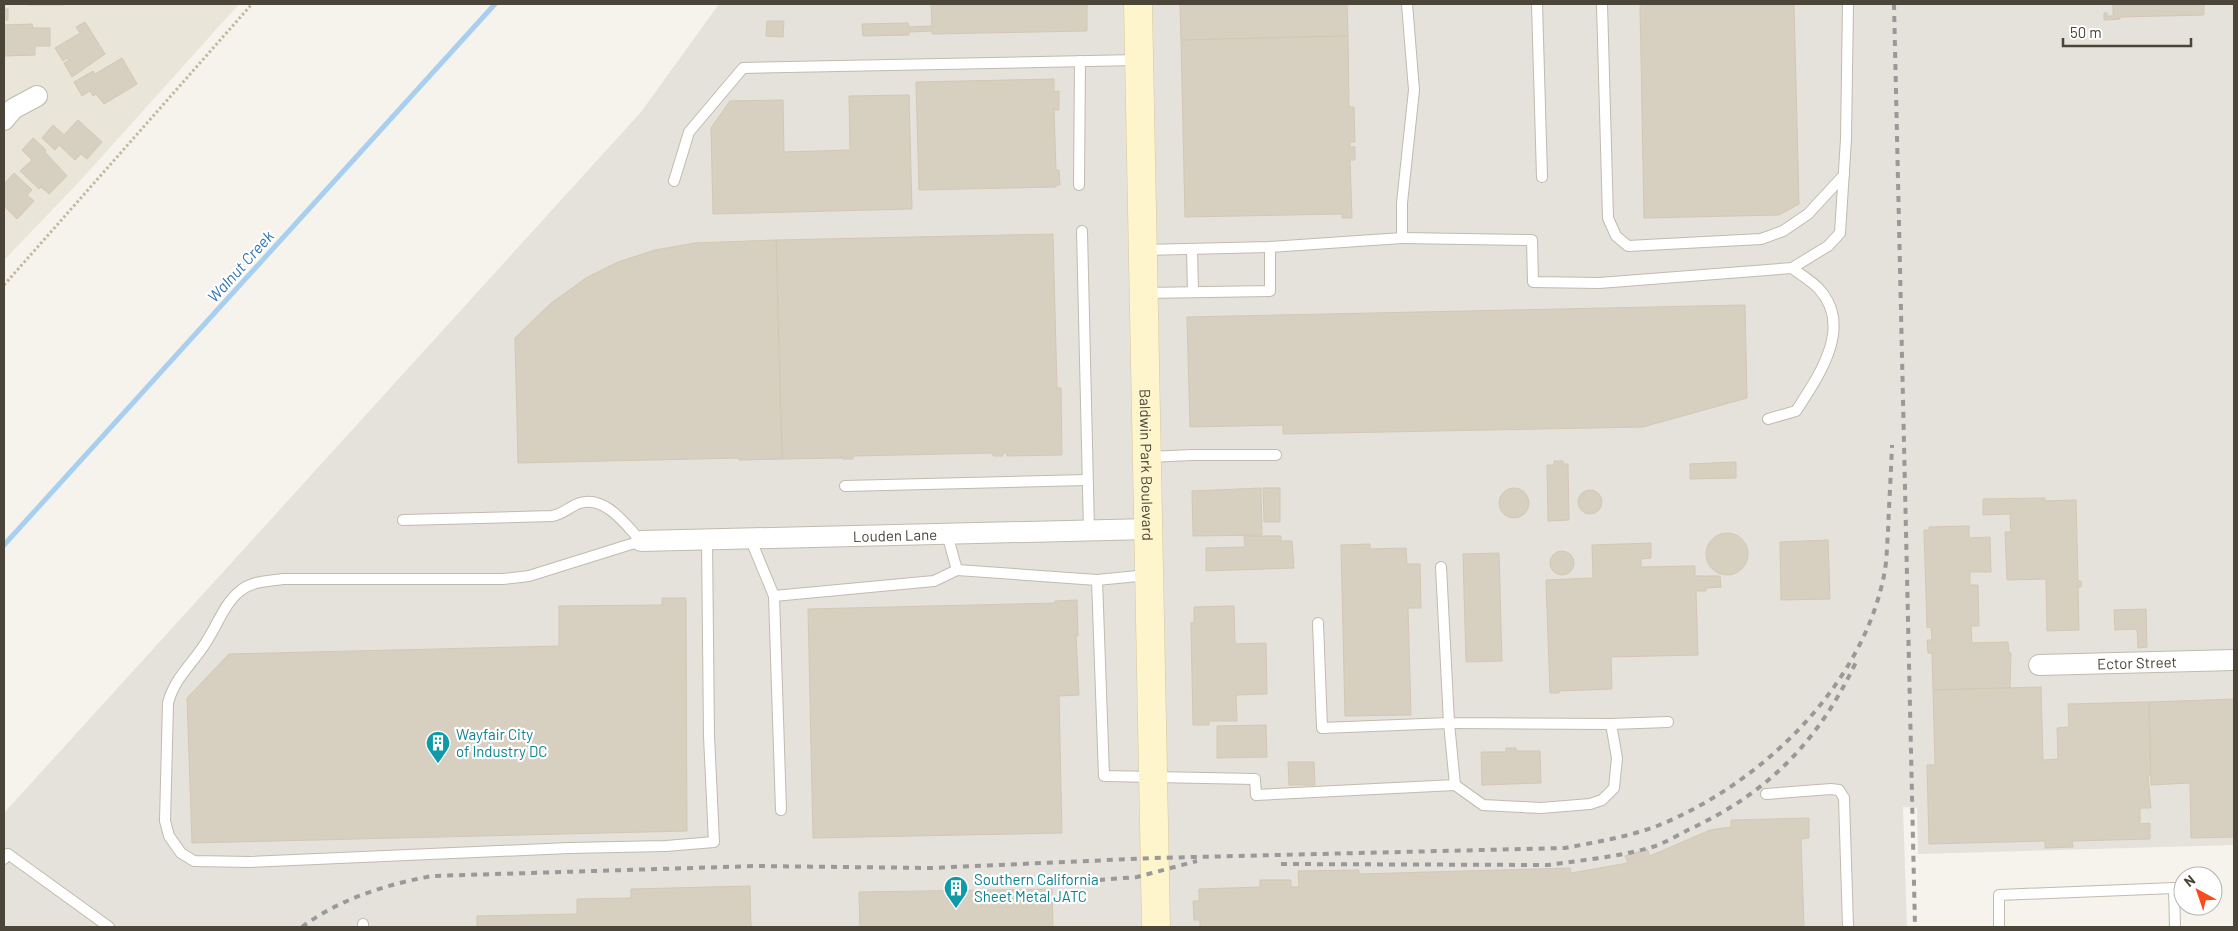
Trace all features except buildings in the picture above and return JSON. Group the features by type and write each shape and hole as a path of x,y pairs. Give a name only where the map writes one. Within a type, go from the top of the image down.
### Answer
{"main road":[{"name":"Baldwin Park Boulevard","path":"1138,4 1156,927"}],"street":[{"path":"4,120 13,109 38,96"},
{"name":"Louden Lane","path":"641,540 1149,529"},
{"name":"Ector Street","path":"2039,665 2234,660"}],"lane":[{"path":"1402,238 1402,203 1414,90 1407,4"},
{"path":"1537,4 1542,177"},
{"path":"1602,4 1608,218 1616,236 1628,246 1762,240 1783,231 1808,214 1844,175"},
{"path":"1144,250 1270,247 1402,238 1532,240 1533,282 1599,283 1792,268 1828,246 1840,233 1846,138 1848,4"},
{"path":"674,181 689,132 743,68 1140,60"},
{"path":"1079,185 1080,61"},
{"path":"1082,231 1088,530"},
{"path":"1144,293 1270,291 1270,247"},
{"path":"1192,249 1193,292"},
{"path":"1768,419 1796,411 1830,353 1833,312 1820,289 1792,268"},
{"path":"1148,457 1276,455"},
{"path":"845,486 1088,480"},
{"path":"402,520 552,516 562,514 579,503 595,501 613,513 641,540 528,576 503,579 283,579 255,583 240,591 228,604 208,640 177,679 170,696 164,821 174,845 181,853 194,861 209,862 666,846 714,842 709,736 707,539"},
{"path":"947,534 957,570"},
{"path":"750,538 774,596 780,810"},
{"path":"1441,567 1454,785"},
{"path":"774,596 934,581 957,570 1097,580 1150,574"},
{"path":"1097,580 1104,776 1255,778 1256,795 1454,785 1483,806 1541,808 1590,804 1602,800 1614,788 1617,758 1611,724"},
{"path":"1318,623 1322,728 1449,723 1611,724 1668,722"},
{"path":"1766,794 1830,789 1839,790 1844,798 1848,927"},
{"path":"4,859 8,854 109,927"},
{"path":"1999,927 1999,895 2174,888 2176,927"}],"path":[{"path":"4,285 252,4"}],"shaded area":[{"path":"4,4 239,4 79,182 4,260"},
{"path":"719,4 2234,4 2234,845 1918,854 1917,808 1903,807 1907,927 4,927 4,813 641,112"}],"waterway":[{"name":"Walnut Creek","path":"4,545 495,4"}],"railway":[{"path":"1894,4 1915,927"},
{"path":"302,927 332,908 364,894 398,883 432,876 756,866 931,868 1154,858 1565,848 1646,830 1696,808 1734,784 1770,757 1803,725 1832,690 1856,652 1874,612 1885,570 1892,445"},
{"path":"1281,864 1548,865 1614,856 1657,845 1719,814 1745,798 1790,760 1827,715 1857,660"},
{"path":"1099,880 1137,877 1197,861"}],"place":[{"name":"Wayfair City of Industry DC","path":"438,764"},
{"name":"Southern California Sheet Metal JATC","path":"956,909"}]}
